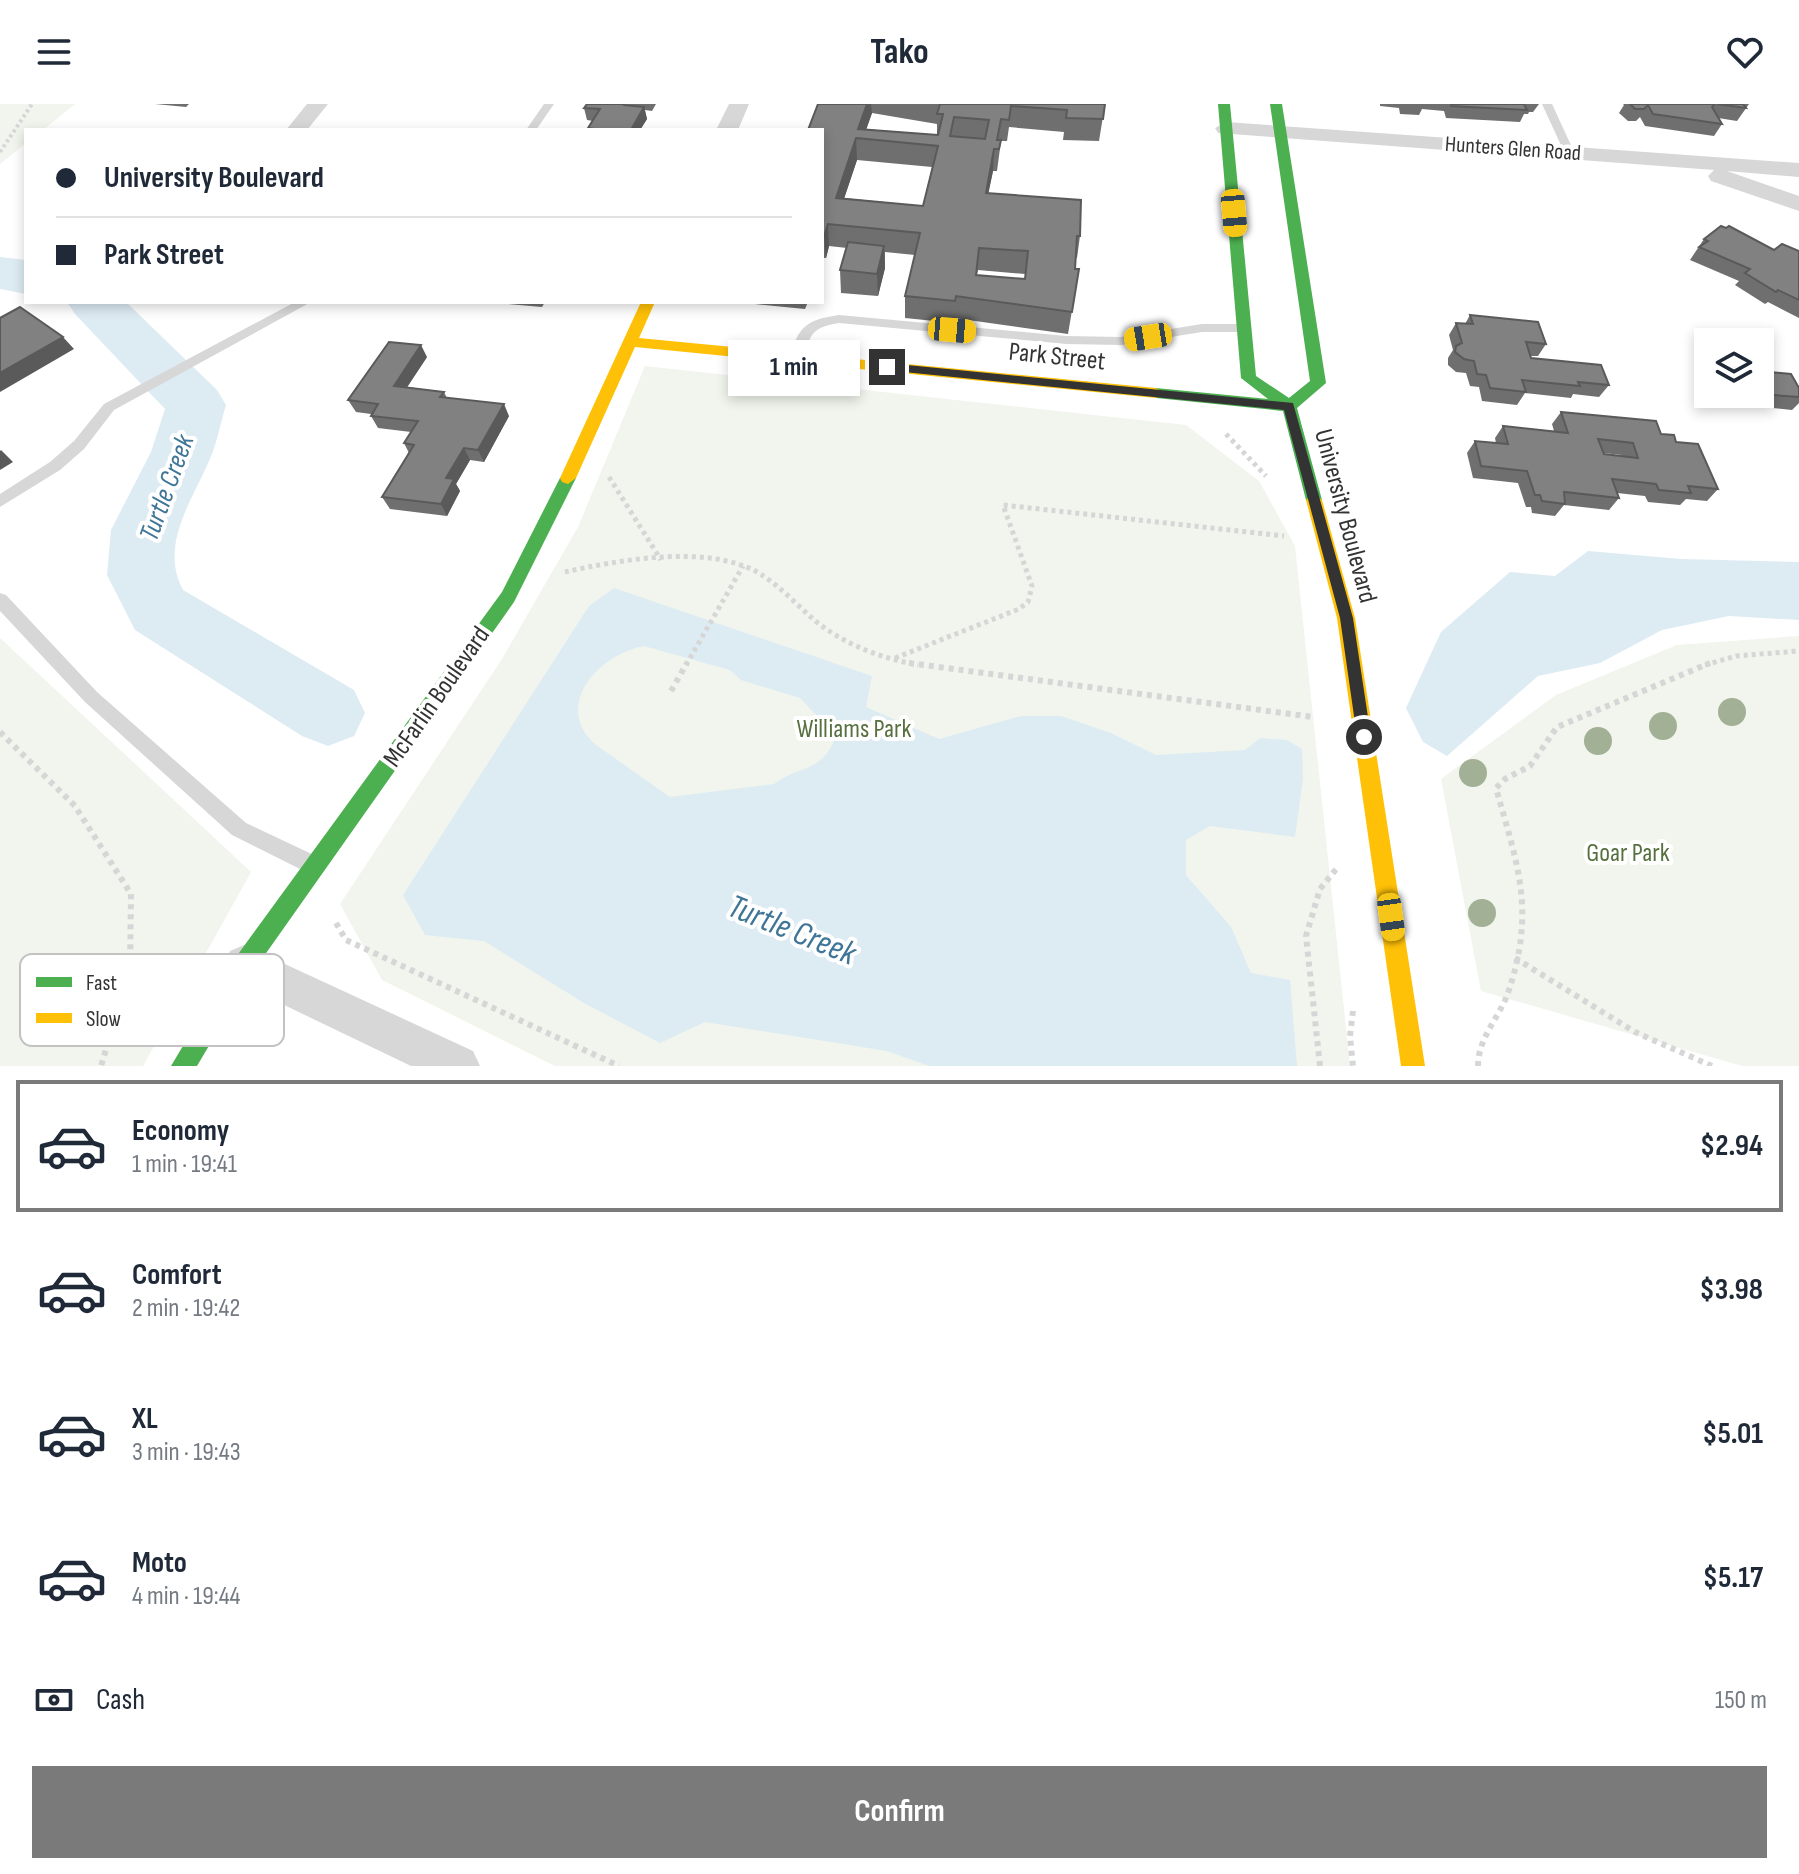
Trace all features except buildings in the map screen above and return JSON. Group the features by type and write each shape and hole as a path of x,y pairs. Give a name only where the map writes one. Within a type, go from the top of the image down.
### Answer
{"street":[{"path":"298,128 318,104"},
{"path":"728,128 739,104"},
{"name":"University Boulevard","path":"1224,104 1249,378 1289,406 1346,618 1413,1066"},
{"name":"University Boulevard","path":"1276,104 1318,383 1289,406"},
{"name":"Hunters Glen Road","path":"1226,128 1799,170"},
{"path":"1678,161 1799,204"},
{"name":"McFarlin Boulevard","path":"252,954 508,597 542,536 647,304"},
{"name":"Park Street","path":"629,342 1289,406"},
{"path":"284,984 458,1066"},
{"name":"McFarlin Boulevard","path":"183,1066 195,1046"}],"lane":[{"path":"532,128 549,104"},
{"path":"1547,104 1570,154"},
{"path":"0,501 55,466 79,445 109,407 301,304"},
{"path":"796,358 804,333 815,322 839,319 1121,341 1202,328 1244,328"},
{"path":"0,600 91,697 239,829 316,866"}],"path":[{"path":"0,152 32,104"},
{"path":"1214,428 1226,433 1272,483"},
{"path":"605,474 619,490 661,560"},
{"path":"894,659 1019,609 1028,602 1032,586 1003,505 1285,536"},
{"path":"555,575 592,566 707,559 743,566 773,583 825,627 861,649 915,665 1313,717"},
{"path":"671,691 743,566"},
{"path":"1478,1066 1477,1055 1500,1015 1509,990 1523,925 1522,883 1496,788 1505,779 1530,766 1557,727 1708,664 1736,656 1799,651"},
{"path":"1313,704 1315,732"},
{"path":"0,732 75,806 131,894 130,954"},
{"path":"1320,1066 1306,936 1320,889 1338,866 1340,881"},
{"path":"336,923 346,940 619,1066"},
{"path":"1515,958 1618,1023 1679,1055 1712,1066"},
{"path":"1353,1066 1350,1036 1354,1005"},
{"path":"101,1066 107,1046"}],"green space":[{"path":"0,104 75,104 45,128 24,128 24,145 0,164"},
{"name":"Williams Park","path":"645,366 1186,425 1259,481 1295,546 1350,1066 555,1066 382,980 340,904 502,659 578,527"},
{"name":"Goar Park","path":"1799,636 1799,1066 1742,1066 1481,991 1441,779 1556,695 1677,645"},
{"path":"0,638 251,872 205,954 20,954 20,1046 154,1046 143,1066 0,1066"}],"water":[{"path":"1588,551 1681,559 1799,562 1799,620 1729,616 1662,630 1600,663 1538,676 1447,756 1423,742 1406,708 1441,632 1510,572 1555,576"},
{"path":"614,588 872,676 866,707 939,739 1021,716 1061,716 1111,733 1156,755 1245,750 1260,738 1287,740 1302,749 1303,779 1295,837 1210,826 1186,840 1186,875 1231,927 1251,973 1290,980 1297,1066 929,1066 887,1051 705,1022 660,1043 584,1003 484,941 425,935 403,895 589,606","holes":["644,646 730,670 741,680 800,698 828,728 834,741 822,759 774,784 670,797 596,745 583,730 578,714 586,684 611,659 627,651"]}],"waterway":[{"name":"Turtle Creek","path":"0,273 24,277"},
{"name":"Turtle Creek","path":"96,304 196,405 182,452 144,530 141,575 159,610 328,713"}],"traffic: fast":[{"path":"1224,104 1249,378 1289,406 1314,500"},
{"path":"1276,104 1318,383 1289,406"},
{"path":"1156,393 1286,406"},
{"path":"252,954 508,597 568,478"},
{"path":"183,1066 195,1046"}],"traffic: slow":[{"path":"568,478 647,304"},
{"path":"629,342 1156,393"},
{"path":"1314,500 1346,618 1413,1066"}],"route":[{"path":"887,367 1289,406 1346,618 1364,737"}]}
